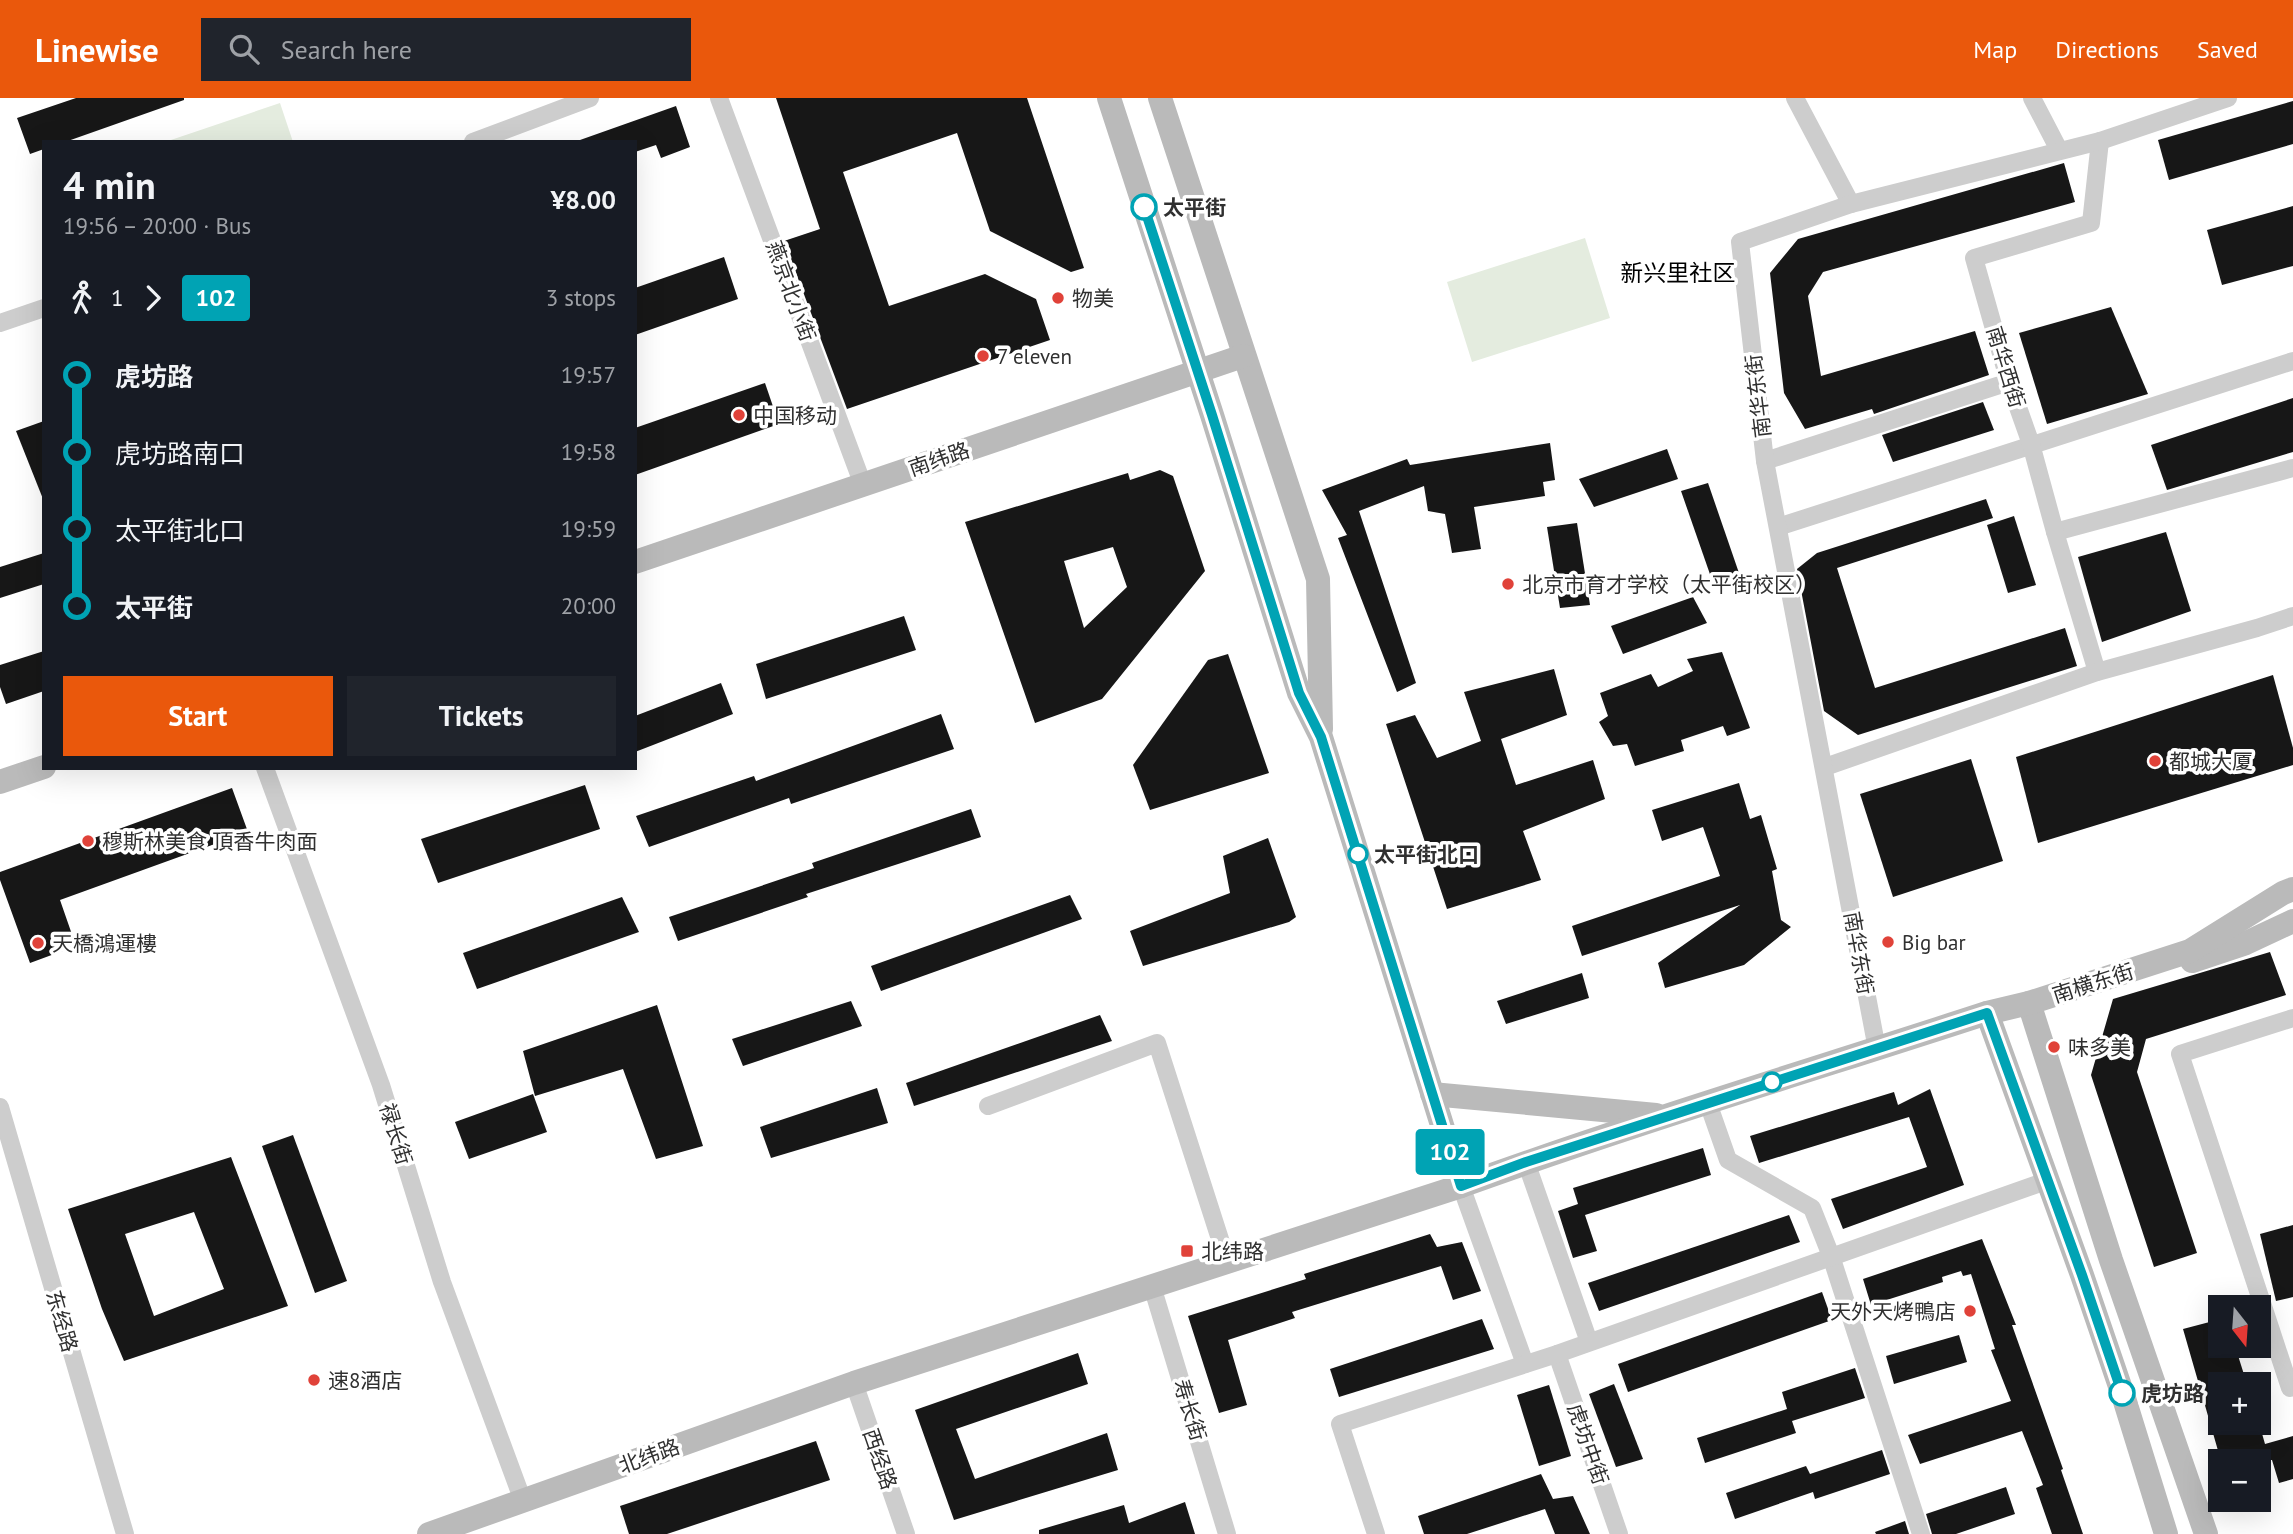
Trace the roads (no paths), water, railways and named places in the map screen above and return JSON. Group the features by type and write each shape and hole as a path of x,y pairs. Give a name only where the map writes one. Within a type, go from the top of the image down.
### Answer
{"main road":[{"path":"1109,98 1299,693 1321,737 1461,1186"},
{"path":"1160,98 1318,579 1321,737"},
{"name":"南纬路","path":"637,561 1243,356"},
{"path":"0,782 42,768"},
{"name":"南横东街","path":"2029,1003 2190,951 2293,889"},
{"name":"南横东街","path":"2029,1003 2042,1010 2246,943 2293,921"},
{"path":"2029,1003 2110,1260 2206,1534"},
{"name":"北纬路","path":"429,1534 854,1383 1461,1186 1667,1116 1987,1013 2029,1003"},
{"path":"1987,1013 2115,1371 2166,1534"},
{"path":"1432,1094 1667,1116"}],"street":[{"path":"478,140 590,98"},
{"name":"燕京北小街","path":"719,98 863,485"},
{"path":"1795,98 1851,204"},
{"path":"2032,98 2059,150"},
{"name":"南华东街","path":"1877,1049 1765,461 1740,242 1851,204 2101,141 2228,98"},
{"name":"南华西街","path":"2096,672 1974,258 2091,223 2101,141"},
{"path":"0,324 42,309"},
{"path":"1778,527 2293,361"},
{"path":"1765,461 2009,382"},
{"path":"2055,532 2293,468"},
{"path":"1825,767 2096,672 2293,616"},
{"name":"禄长街","path":"266,770 381,1085 443,1282 523,1501"},
{"path":"2293,1018 2180,1054 2290,1388 2293,1387"},
{"path":"988,1106 1157,1044 1227,1261"},
{"path":"1708,1103 1728,1160 1812,1208 1831,1256 1921,1534"},
{"name":"东经路","path":"0,1107 125,1534"},
{"path":"1526,1162 1589,1342"},
{"path":"1376,1534 1340,1424 1557,1354 2046,1181"},
{"path":"1461,1186 1525,1364"},
{"name":"寿长街","path":"1152,1286 1227,1534"},
{"name":"虎坊中街","path":"1557,1354 1619,1534"},
{"name":"西经路","path":"854,1383 906,1534"}],"place":[{"name":"太平街","path":"1144,207"},
{"name":"物美","path":"1058,298"},
{"name":"7 eleven","path":"983,356"},
{"name":"中国移动","path":"739,415"},
{"name":"北京市育才学校（太平街校区）","path":"1508,584"},
{"name":"都城大厦","path":"2155,761"},
{"name":"穆斯林美食 頂香牛肉面","path":"88,841"},
{"name":"太平街北口","path":"1358,854"},
{"name":"Big bar","path":"1888,942"},
{"name":"天橋鴻運樓","path":"38,943"},
{"name":"味多美","path":"2054,1047"},
{"name":"北纬路","path":"1187,1251"},
{"name":"天外天烤鴨店","path":"1970,1311"},
{"name":"速8酒店","path":"314,1380"},
{"name":"虎坊路","path":"2122,1393"}],"district":[{"name":"新兴里社区","path":"1678,272"}]}
